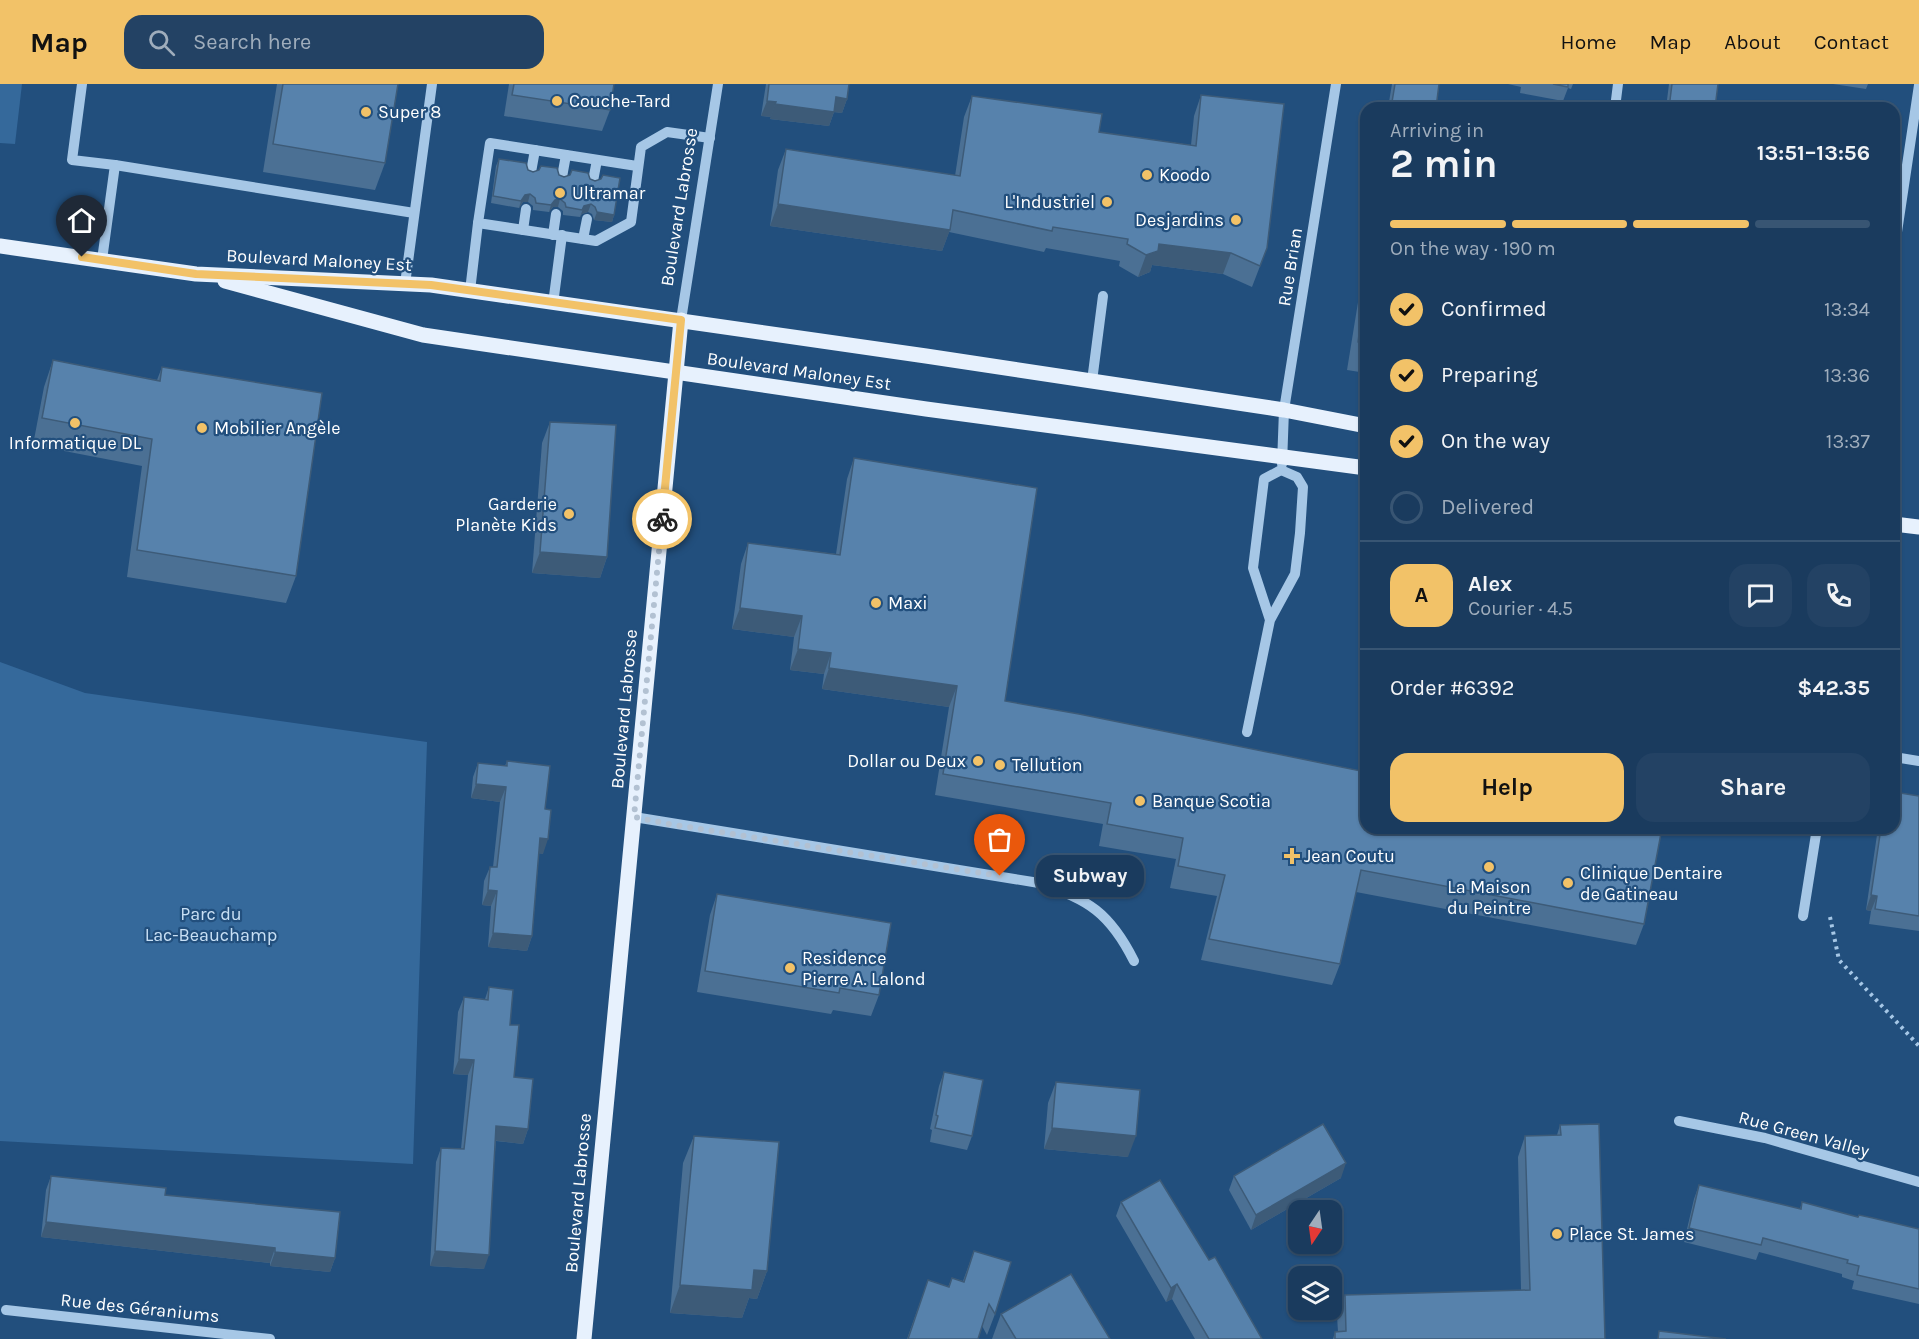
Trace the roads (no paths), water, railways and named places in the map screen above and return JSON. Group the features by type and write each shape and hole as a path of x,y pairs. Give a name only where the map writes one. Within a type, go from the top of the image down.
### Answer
{"main road":[{"name":"Boulevard Maloney Est","path":"0,246 196,274 431,285 1092,381 1284,410 1360,425"},
{"name":"Boulevard Maloney Est","path":"196,274 423,335 1282,463 1360,468"},
{"name":"Boulevard Labrosse","path":"584,1339 681,320"},
{"path":"1900,525 1919,527"}],"street":[{"path":"82,84 72,160 414,213"},
{"path":"405,284 432,84"},
{"name":"Boulevard Labrosse","path":"681,320 718,84"},
{"name":"Rue Brian","path":"1282,463 1284,410 1336,84"},
{"path":"1616,102 1618,84"},
{"path":"1900,212 1919,85"},
{"path":"478,223 596,241 632,222 641,147 667,132 710,138"},
{"path":"470,291 490,143 637,166"},
{"path":"531,172 535,150"},
{"path":"562,177 566,155"},
{"path":"593,181 597,160"},
{"path":"102,260 115,165"},
{"path":"523,230 526,209"},
{"path":"553,304 558,235 556,214"},
{"path":"583,239 587,219"},
{"path":"1092,381 1103,296"},
{"path":"1247,732 1270,620 1295,574 1303,488 1297,477 1282,463 1264,479 1252,568 1270,620"},
{"path":"1900,758 1919,761"},
{"path":"634,817 1039,883 1070,893 1109,921 1123,940 1134,961"},
{"path":"1803,916 1816,834"},
{"name":"Rue Green Valley","path":"1679,1121 1765,1138 1919,1182"},
{"name":"Rue des Géraniums","path":"6,1311 270,1339"}],"place":[{"name":"Couche-Tard","path":"557,101"},
{"name":"Super 8","path":"366,112"},
{"name":"Koodo","path":"1147,175"},
{"name":"Ultramar","path":"560,193"},
{"name":"L'Industriel","path":"1107,202"},
{"name":"Desjardins","path":"1236,220"},
{"name":"Informatique DL","path":"75,423"},
{"name":"Mobilier Angèle","path":"202,428"},
{"name":"Garderie Planète Kids","path":"569,514"},
{"name":"Maxi","path":"876,603"},
{"name":"Dollar ou Deux","path":"978,761"},
{"name":"Tellution","path":"1000,765"},
{"name":"Banque Scotia","path":"1140,801"},
{"name":"Jean Coutu","path":"1292,856"},
{"name":"La Maison du Peintre","path":"1489,867"},
{"name":"Subway","path":"1000,876"},
{"name":"Clinique Dentaire de Gatineau","path":"1568,883"},
{"name":"Residence Pierre A. Lalond","path":"790,968"},
{"name":"Place St. James","path":"1557,1234"}],"park label":[{"name":"Parc du Lac-Beauchamp","path":"211,924"}]}
